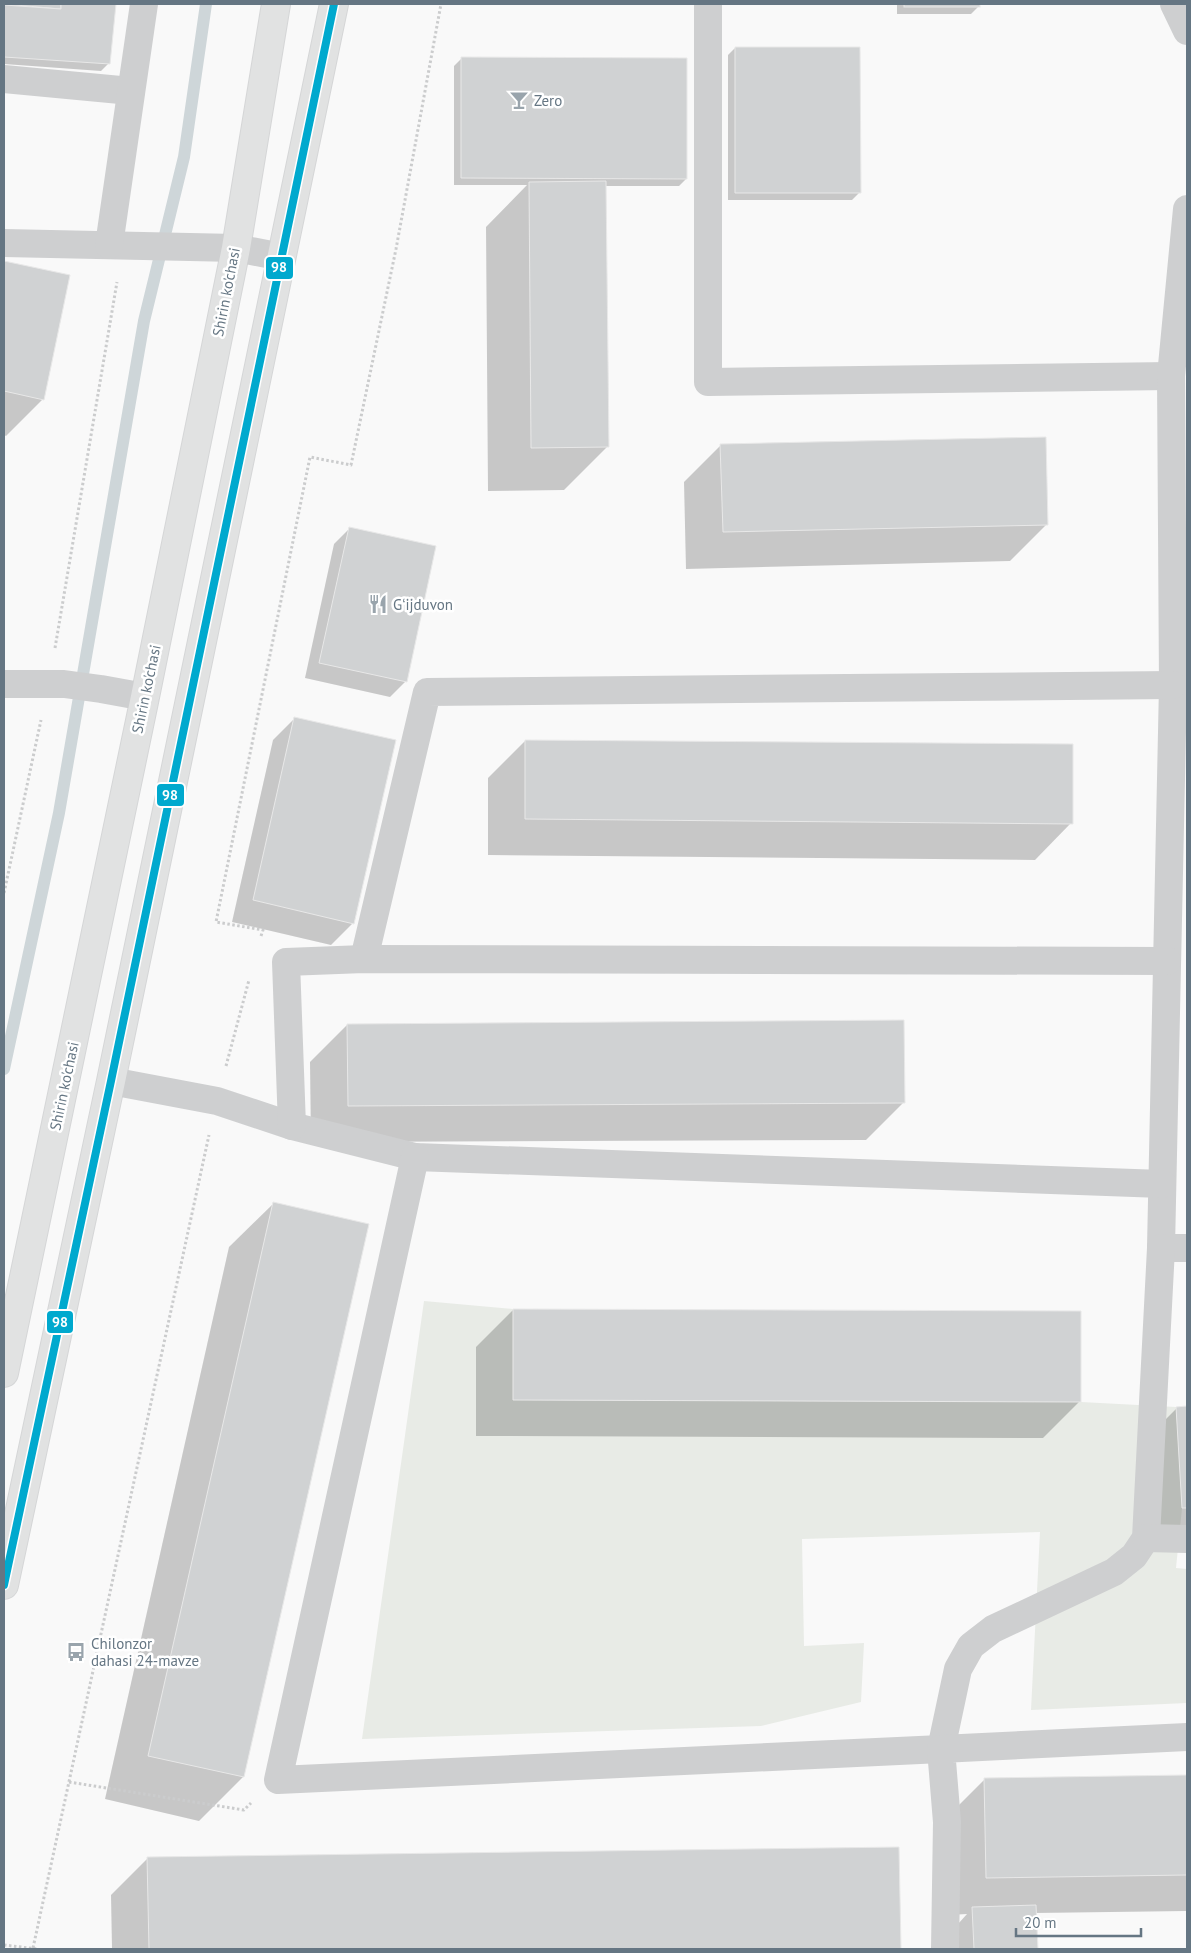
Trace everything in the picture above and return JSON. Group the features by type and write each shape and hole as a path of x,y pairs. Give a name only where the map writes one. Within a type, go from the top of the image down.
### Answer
{"main road":[{"name":"Shirin ko'chasi","path":"4,1373 145,697 236,248 276,4"},
{"path":"4,1585 111,1081 334,4"}],"lane":[{"path":"116,245 131,91 144,4"},
{"path":"708,4 708,382 1171,376"},
{"path":"1174,4 1187,31"},
{"path":"4,80 131,91"},
{"path":"945,1949 947,1822 941,1749 958,1669 971,1646 993,1629 1114,1572 1134,1556 1146,1538 1161,1248 1173,685 1171,376 1187,209"},
{"path":"4,243 236,248 282,257"},
{"path":"4,684 56,684 101,689 145,697"},
{"path":"364,959 427,692 1173,685"},
{"path":"292,1126 286,962 364,959 1167,961"},
{"path":"111,1081 217,1101 292,1126 415,1158 1162,1184"},
{"path":"415,1158 278,1780 1187,1737"},
{"path":"1161,1248 1187,1248"},
{"path":"1146,1538 1187,1539"}],"path":[{"path":"260,940 263,930 216,922 310,457 352,465 396,249 441,4"},
{"path":"4,893 56,684 116,245"},
{"path":"4,1946 35,1949 69,1782 217,1101 250,978"},
{"path":"69,1782 244,1810 278,1780"}],"shaded area":[{"path":"424,1301 513,1309 513,1400 1081,1402 1176,1407 1182,1508 1176,1568 1187,1569 1187,1703 1031,1710 1040,1532 802,1539 804,1646 864,1643 861,1702 761,1726 362,1739"}],"building":[{"path":"4,4 61,4 61,9"},
{"path":"61,4 116,4 110,64 4,57 4,5 61,9"},
{"path":"904,4 980,4 980,7 904,7"},
{"path":"735,47 860,47 861,193 735,193"},
{"path":"461,57 687,58 687,179 461,178"},
{"path":"606,181 609,447 531,448 529,182"},
{"path":"4,261 70,275 44,400 4,391"},
{"path":"1046,437 1048,525 723,532 720,444"},
{"name":"Gʻijduvon","path":"349,527 436,546 407,682 319,663"},
{"path":"294,717 396,740 354,924 253,900"},
{"path":"525,740 1073,744 1073,824 525,819"},
{"path":"904,1020 905,1103 348,1106 347,1024"},
{"path":"273,1202 369,1224 244,1777 148,1756"},
{"path":"513,1309 1081,1311 1081,1402 513,1400"},
{"path":"1187,1406 1187,1508 1182,1508 1176,1407"},
{"path":"1187,1775 1187,1875 986,1878 984,1778"},
{"path":"899,1847 901,1949 149,1949 147,1857"},
{"path":"1036,1905 1038,1949 974,1949 972,1907"}],"waterway":[{"path":"4,1069 59,813 144,321 184,157 206,4"}],"transit line":[{"name":"98","path":"4,1585 111,1081 334,4"}],"place":[{"name":"Zero","path":"519,100"},
{"name":"Gʻijduvon","path":"378,604"},
{"name":"Chilonzor dahasi 24-mavze","path":"76,1652"}]}
